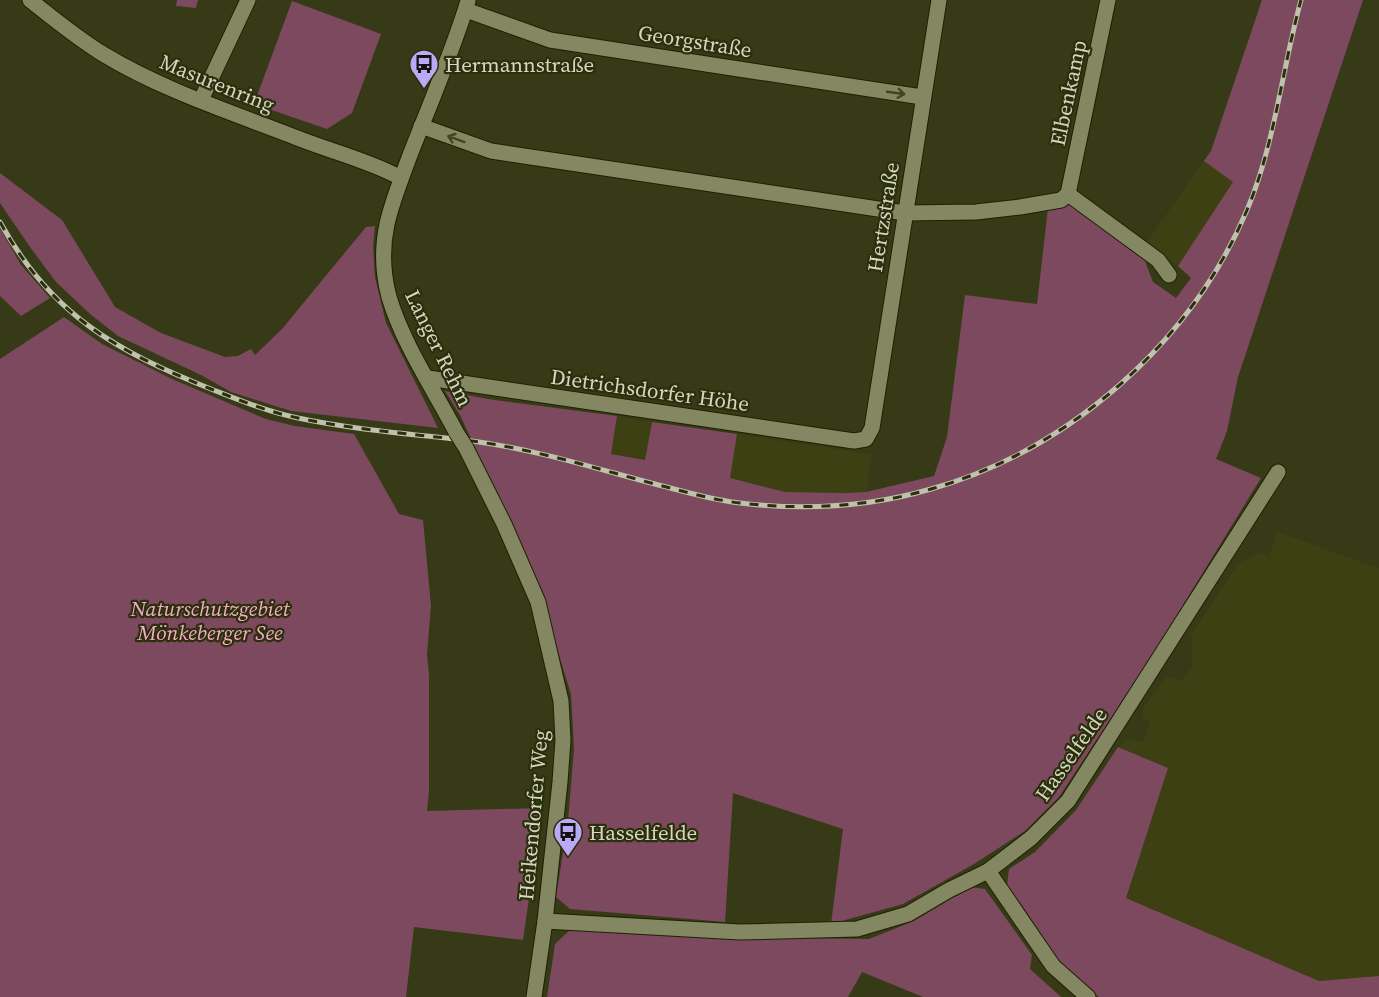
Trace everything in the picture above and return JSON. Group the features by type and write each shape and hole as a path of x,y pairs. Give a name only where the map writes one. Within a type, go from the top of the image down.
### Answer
{"street":[{"name":"Masurenring","path":"30,0 66,29 104,54 164,86 402,178"},
{"path":"201,100 248,0"},
{"name":"Hertzstraße","path":"866,439 872,428 939,0"},
{"name":"Elbenkamp","path":"1068,194 1108,0"},
{"name":"Georgstraße","path":"467,5 550,40 922,97"},
{"name":"Langer Rehm","path":"467,5 387,224 384,270 389,295 408,344 466,448 504,524 538,602"},
{"path":"421,126 491,151 905,213 976,212 1020,207 1060,200 1068,194 1158,260 1169,275"},
{"name":"Dietrichsdorfer Höhe","path":"428,378 854,441 866,439"},
{"name":"Hasselfelde","path":"545,921 740,932 857,929 908,914 988,871 1032,838 1068,801 1278,472"},
{"name":"Heikendorfer Weg","path":"534,997 545,921 563,740 561,701 538,602"},
{"path":"988,871 1053,966 1088,997"}],"shaded area":[{"path":"1204,161 1234,182 1178,266 1146,243"},
{"path":"617,416 652,422 646,460 611,454"},
{"path":"737,434 871,454 867,492 785,492 729,478"},
{"path":"1278,532 1379,568 1379,976 1319,981 1125,897 1168,768 1118,747 1125,740 1143,742 1150,722 1142,717 1143,708 1166,677 1182,681 1194,664 1191,663 1192,634 1238,563 1260,553 1269,556"}],"green space":[{"path":"177,0 198,0 196,8 176,6"},
{"path":"1262,0 1363,0 1238,377 1227,431 1216,459 1261,478 1153,654 1059,797 1025,831 974,864 903,904 831,924 843,829 733,793 725,922 570,909 556,897 568,821 574,749 571,694 535,579 460,415 445,391 617,416 611,454 645,460 652,422 737,434 730,478 785,492 866,492 934,476 947,437 965,295 1037,304 1048,208 1070,204 1142,253 1153,282 1176,298 1191,278 1178,266 1233,182 1204,161 1211,151"},
{"path":"292,1 381,34 352,113 327,129 254,104"},
{"path":"0,173 62,220 115,307 161,333 225,357 238,356 251,349 255,355 282,329 366,227 375,226 373,247 375,277 386,323 438,428 291,411 231,392 201,375 118,336 90,314 56,282 30,247 0,203"},
{"path":"0,228 21,265 50,298 21,316 0,296"},
{"name":"Naturschutzgebiet Mönkeberger See","path":"64,317 102,344 172,379 266,419 295,426 354,434 399,514 423,520 431,606 427,654 429,791 427,811 542,808 523,940 414,927 406,997 0,997 0,359"},
{"path":"1118,747 1168,768 1126,898 1319,981 1379,976 1379,997 1099,997 1058,961 1007,885 1009,869 1035,852 1076,810"},
{"path":"971,887 985,889 1032,955 1030,969 1061,997 923,997 862,972 848,997 547,997 555,944 572,928 732,937 869,939 914,921"}],"railway":[{"path":"0,222 41,282 64,306 89,326 145,360 211,389 265,409 341,426 472,441 517,449 736,503 795,507 864,503 931,489 982,471 1031,448 1077,419 1120,385 1159,346 1193,304 1223,259 1247,210 1265,159 1301,0"}],"place":[{"name":"Hermannstraße","path":"424,90"},
{"name":"Hasselfelde","path":"568,858"}]}
